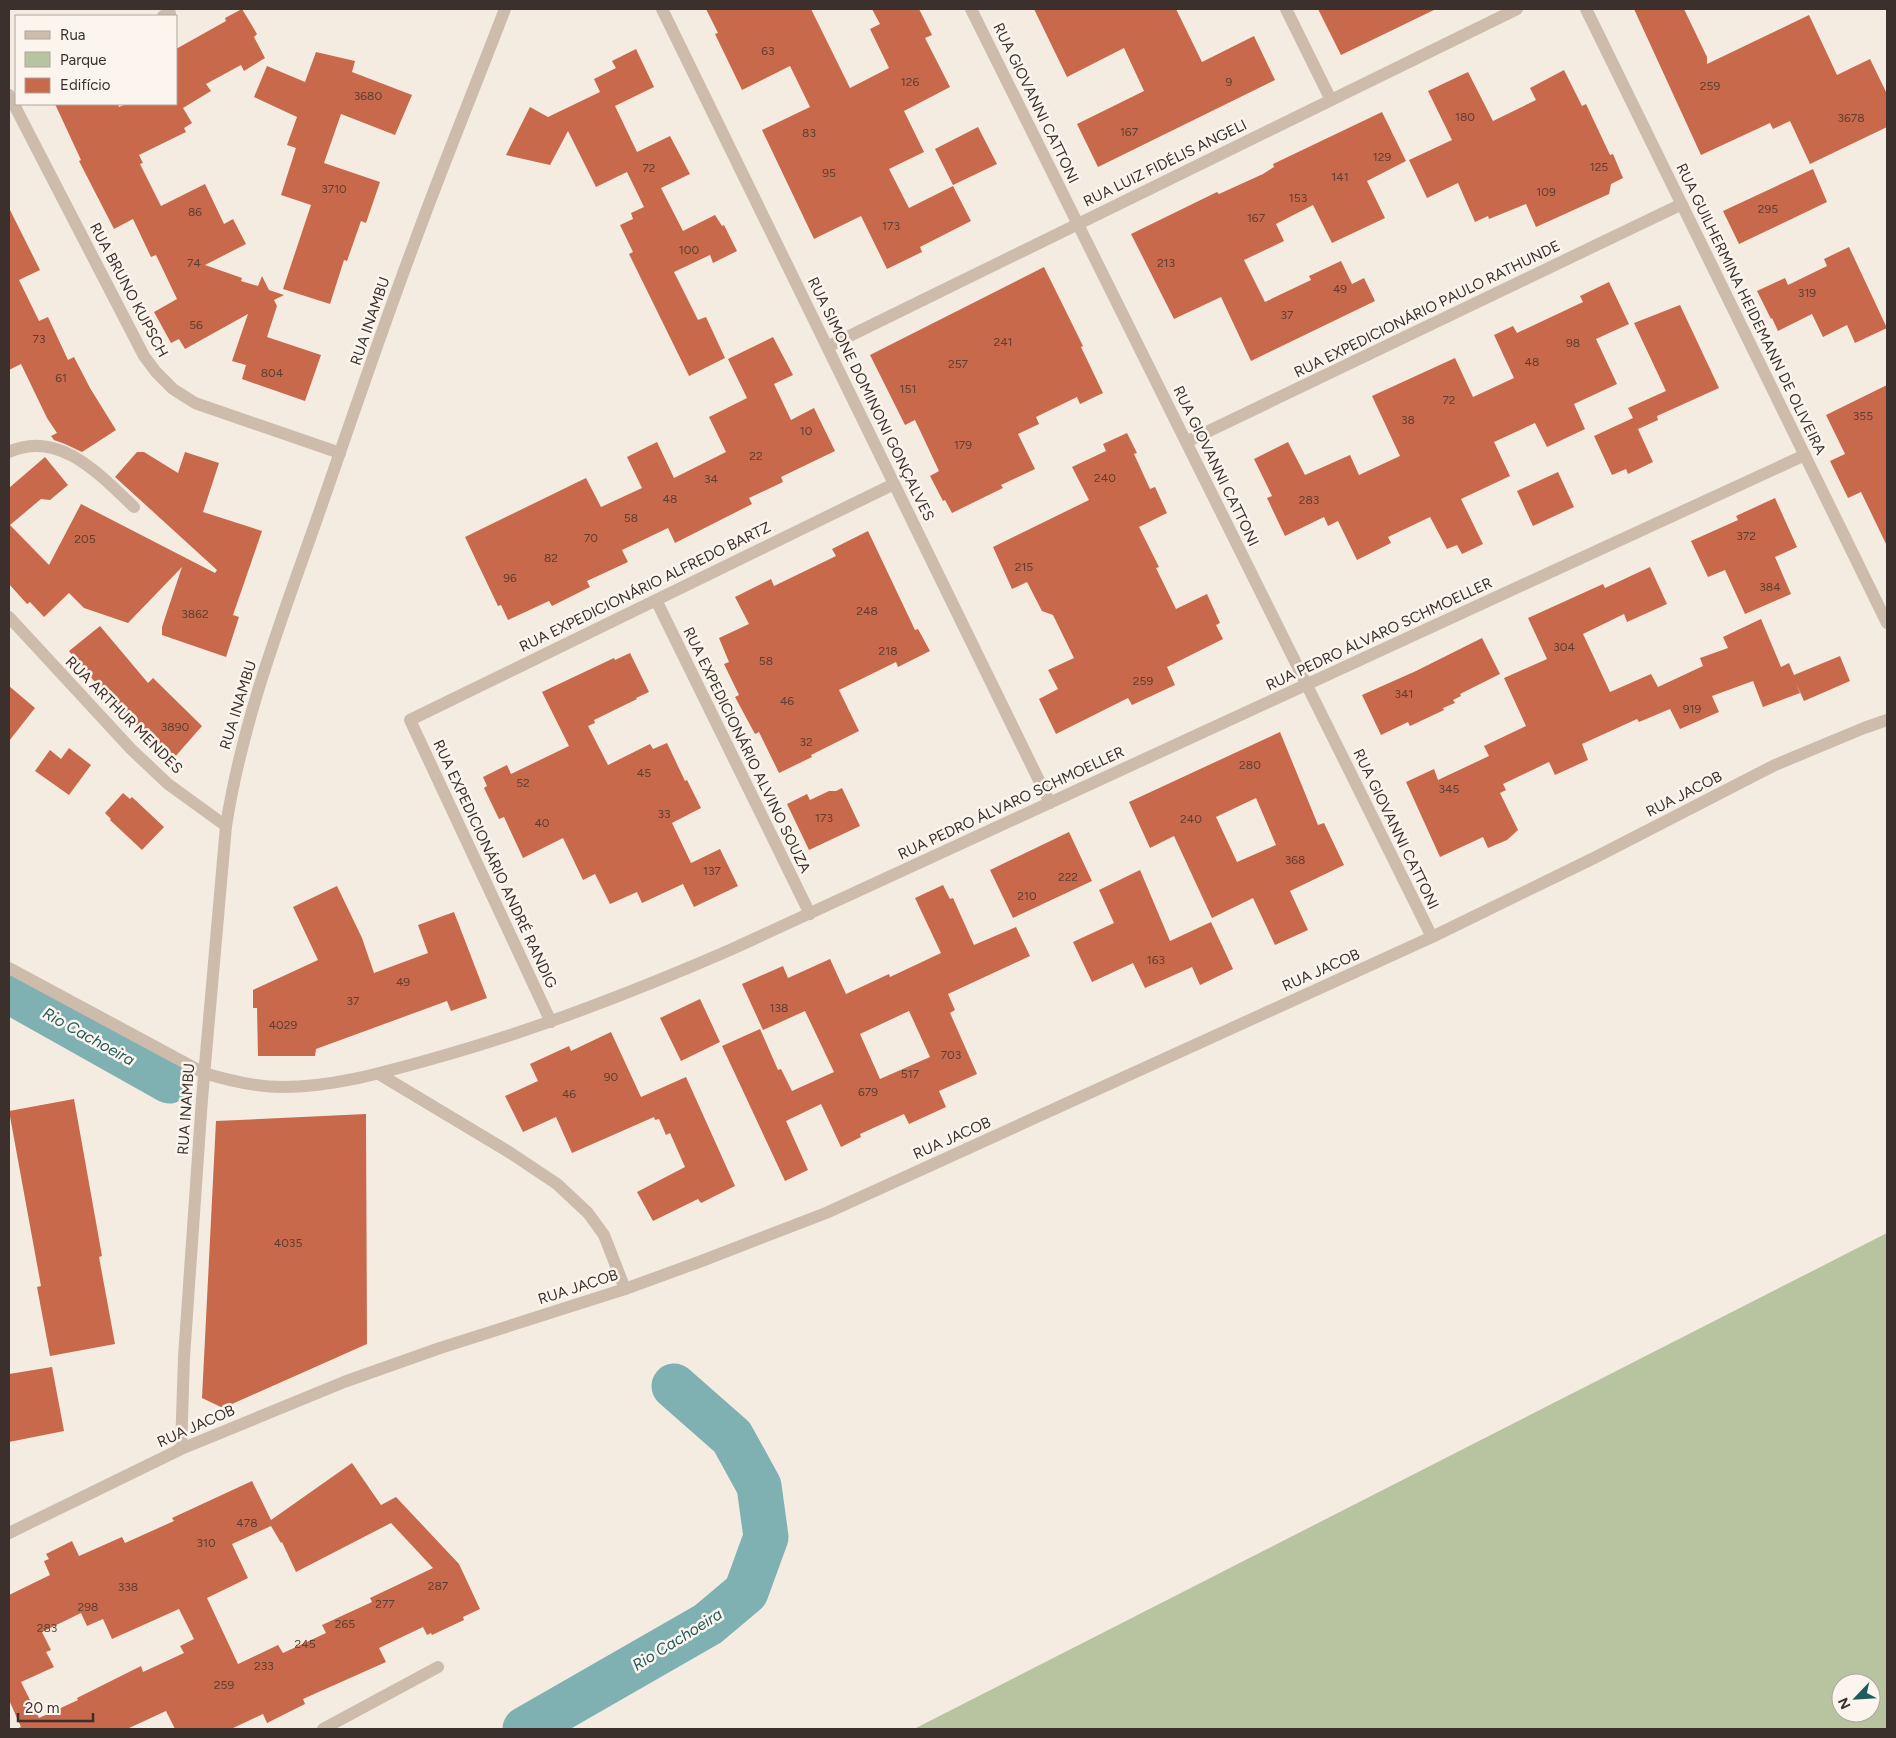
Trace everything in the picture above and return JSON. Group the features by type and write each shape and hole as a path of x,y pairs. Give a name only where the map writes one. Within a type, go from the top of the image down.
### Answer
{"street":[{"name":"RUA INAMBU","path":"181,1449 184,1357 204,1073 226,826 242,743 288,602 414,245 505,9"},
{"name":"RUA SIMONE DOMINONI GONÇALVES","path":"662,9 1050,803"},
{"name":"RUA GIOVANNI CATTONI","path":"971,9 1432,937"},
{"path":"1286,9 1331,100"},
{"name":"RUA LUIZ FIDÉLIS ANGELI","path":"827,347 1517,9"},
{"name":"RUA GUILHERMINA HEIDEMANN DE OLIVEIRA","path":"1586,9 1887,623"},
{"name":"RUA BRUNO KUPSCH","path":"9,95 144,356 156,372 173,389 195,403 340,453"},
{"name":"RUA EXPEDICIONÁRIO PAULO RATHUNDE","path":"1186,442 1682,204"},
{"path":"9,452 18,448 40,445 61,449 98,473 134,507"},
{"name":"RUA PEDRO ÁLVARO SCHMOELLER","path":"9,968 204,1073 236,1082 282,1087 324,1084 379,1074 551,1022 672,975 810,914 1805,455"},
{"name":"RUA EXPEDICIONÁRIO ALFREDO BARTZ","path":"410,720 894,484"},
{"name":"RUA EXPEDICIONÁRIO ALVINO SOUZA","path":"656,600 810,914"},
{"name":"RUA ARTHUR MENDES","path":"9,617 131,749 168,784 226,826"},
{"name":"RUA EXPEDICIONÁRIO ANDRÉ RANDIG","path":"410,720 551,1022"},
{"name":"RUA JACOB","path":"9,1533 181,1449 344,1382 440,1348 625,1289 826,1213 1432,937 1596,857 1775,765 1887,720"},
{"path":"379,1074 509,1152 557,1184 588,1213 604,1235 625,1289"},
{"path":"323,1729 438,1667"}],"green space":[{"path":"1887,1233 1887,1729 914,1729"}],"building":[{"path":"242,9 257,34 254,37 265,58 244,71 241,65 206,84 211,91 183,108 192,123 184,128 186,132 139,155 143,163 140,164 161,206 205,184 224,224 233,219 246,244 205,265 242,278 241,281 258,286 262,276 269,290 284,295 274,300 277,306 267,337 321,355 305,401 242,379 246,365 232,361 248,314 185,349 179,339 171,343 154,312 177,299 156,255 151,257 133,219 114,229 79,161 81,160 55,105 118,105 119,107 124,105 178,105 178,48 226,21 225,18"},
{"path":"706,9 811,9 850,88 889,68 870,29 880,24 872,9 919,9 932,35 925,38 950,87 904,111 924,152 889,169 909,208 953,186 971,221 920,247 922,252 887,269 861,216 814,239 762,130 810,107 790,66 742,90 715,34 718,33"},
{"path":"1034,9 1176,9 1202,62 1254,36 1275,80 1098,167 1077,124 1144,91 1124,48 1067,77"},
{"path":"1318,9 1436,9 1341,55"},
{"path":"1634,9 1684,9 1707,57 1707,64 1809,15 1837,75 1870,59 1887,94 1887,127 1810,164 1790,121 1773,129 1770,123 1701,155"},
{"path":"636,49 654,87 615,106 637,152 670,136 690,174 661,188 683,231 715,215 722,226 724,225 737,251 713,263 710,255 674,272 698,320 706,317 725,358 689,376 629,254 633,252 620,225 633,219 631,213 644,207 627,172 596,187 568,131 550,165 506,155 530,107 548,117 600,92 594,79 616,68 612,61"},
{"path":"316,52 355,61 352,72 412,95 395,135 341,114 324,163 380,182 366,223 361,221 347,261 344,260 330,304 283,289 311,205 281,195 296,148 287,145 297,117 254,97 267,66 305,82"},
{"path":"1564,70 1582,106 1586,104 1610,155 1613,154 1623,178 1611,184 1609,194 1536,227 1526,204 1489,219 1488,216 1475,222 1458,183 1427,198 1409,160 1452,140 1428,91 1468,72 1493,121 1536,100 1530,88"},
{"path":"1382,112 1406,161 1367,181 1385,218 1332,243 1313,205 1276,224 1284,241 1244,260 1265,302 1311,280 1309,276 1341,261 1352,284 1364,278 1375,301 1251,361 1221,297 1174,319 1131,234 1217,192 1219,194 1263,174 1274,167 1273,164"},
{"path":"978,127 997,164 953,185 935,149"},
{"path":"1813,169 1827,202 1739,244 1723,211"},
{"path":"9,208 40,270 19,280 39,321 48,317 68,360 74,357 90,388 116,430 82,452 54,440 51,436 57,433 47,418 21,364 9,370"},
{"path":"1849,247 1887,328 1855,343 1847,325 1823,337 1812,314 1778,331 1757,291 1785,278 1788,285 1827,266 1824,259"},
{"path":"1044,267 1083,346 1081,347 1103,393 1080,404 1077,397 1036,417 1039,424 1018,434 1035,469 1001,485 1003,488 952,513 945,500 943,501 930,476 939,471 915,420 905,425 870,355"},
{"path":"1609,282 1629,324 1596,339 1617,384 1574,404 1585,429 1547,447 1535,423 1494,442 1510,476 1461,499 1483,544 1462,554 1457,545 1447,549 1430,517 1388,537 1391,543 1357,560 1338,521 1328,526 1324,517 1285,536 1267,498 1272,496 1254,459 1288,442 1305,475 1350,455 1359,475 1400,456 1372,396 1455,358 1473,397 1514,378 1494,335 1513,326 1517,333 1583,302 1580,296"},
{"path":"1680,305 1719,388 1657,416 1658,420 1638,429 1653,462 1628,474 1626,469 1612,475 1594,436 1633,418 1628,408 1666,391 1634,323"},
{"path":"773,337 793,375 774,384 791,420 814,408 835,451 781,477 783,482 749,498 752,504 675,543 668,528 622,550 628,562 587,581 590,587 552,606 549,601 508,620 501,605 498,606 465,537 586,478 601,507 642,488 627,457 657,442 674,478 726,452 709,417 747,398 728,359"},
{"path":"1887,385 1887,546 1861,492 1848,498 1830,461 1845,454 1826,415"},
{"path":"1127,433 1137,453 1134,454 1150,489 1155,487 1167,513 1139,527 1159,567 1156,568 1176,609 1207,594 1220,623 1216,625 1223,639 1167,667 1175,685 1132,705 1128,698 1056,734 1039,699 1058,689 1048,670 1074,658 1053,615 1042,611 1027,582 1012,589 993,547 1089,500 1072,467 1106,451 1103,444"},
{"path":"137,452 144,452 178,473 185,452 219,463 203,512 262,531 233,615 239,617 226,657 162,635 162,627 182,567 128,623 84,608 69,593 44,617 30,602 27,604 9,584 9,488 45,457 68,485 50,500 41,499 10,525 49,565 81,504 215,573 217,570 115,477"},
{"path":"1558,472 1574,507 1533,526 1517,491"},
{"path":"1775,498 1797,547 1775,557 1791,594 1745,614 1725,570 1708,577 1691,541 1738,520 1736,516"},
{"path":"868,531 915,630 918,629 930,651 898,667 896,662 839,690 859,731 779,773 759,732 755,734 735,697 739,695 724,664 729,662 719,638 749,624 735,597 771,579 774,586 836,556 832,549"},
{"path":"1650,567 1667,604 1627,622 1624,614 1583,634 1610,692 1651,674 1658,687 1703,666 1700,658 1728,648 1723,637 1761,619 1781,667 1789,663 1794,675 1840,656 1850,681 1804,701 1796,683 1800,693 1763,707 1753,681 1712,696 1719,712 1680,729 1670,709 1639,722 1637,719 1582,744 1588,760 1555,775 1549,762 1503,784 1506,790 1500,793 1518,830 1507,840 1488,848 1483,837 1440,857 1406,782 1434,769 1438,780 1489,756 1484,746 1526,726 1504,678 1547,659 1528,618 1603,584 1605,588"},
{"path":"100,626 148,683 153,678 202,726 174,758 115,706 69,651"},
{"path":"1482,638 1500,674 1460,694 1461,696 1453,700 1455,703 1443,708 1444,710 1410,726 1408,722 1381,735 1362,695"},
{"path":"630,653 649,692 594,720 595,723 588,726 608,765 650,744 653,749 667,743 685,781 687,780 701,808 672,823 691,863 720,849 738,886 694,907 683,884 642,903 637,892 610,904 595,874 583,880 563,838 523,858 504,817 499,819 484,788 487,786 483,777 507,765 511,774 569,746 542,692 614,658 615,660"},
{"path":"9,686 35,708 9,741"},
{"path":"1280,732 1318,825 1324,823 1344,865 1290,891 1308,930 1275,945 1253,898 1212,918 1174,836 1150,848 1129,802","holes":["1256,798 1276,845 1237,862 1216,817"]},
{"path":"69,748 91,765 69,795 35,771 50,750 61,759"},
{"path":"842,788 860,826 809,850 787,804 807,794 810,800 829,791 836,791"},
{"path":"123,793 130,799 132,797 164,827 142,850 105,813"},
{"path":"1069,832 1092,881 1013,918 990,870"},
{"path":"1140,870 1170,941 1211,922 1233,969 1200,985 1192,967 1145,988 1133,963 1092,982 1073,942 1114,923 1099,890"},
{"path":"943,885 950,899 953,898 974,945 1016,927 1030,956 948,994 955,1010 950,1013 977,1074 939,1091 946,1107 909,1124 904,1114 860,1134 861,1137 841,1147 821,1104 786,1121 808,1170 785,1181 722,1046 760,1029 778,1070 781,1069 792,1091 834,1072 805,1011 763,1030 742,984 783,966 788,978 830,959 846,994 889,974 890,977 941,953 915,898","holes":["909,1011 930,1057 880,1079 860,1034"]},
{"path":"337,886 362,938 374,973 428,953 418,925 454,912 487,998 451,1011 447,1001 316,1049 315,1056 258,1056 257,1008 253,1008 253,990 318,960 293,907"},
{"path":"700,999 720,1042 681,1061 660,1018"},
{"path":"611,1032 641,1097 686,1077 735,1186 701,1203 698,1199 653,1221 637,1192 685,1167 670,1133 666,1135 659,1119 655,1120 654,1117 572,1153 556,1117 523,1132 505,1096 538,1081 530,1064 569,1046 571,1051"},
{"path":"74,1099 102,1256 99,1257 115,1344 50,1356 37,1287 41,1286 9,1111"},
{"path":"366,1114 367,1344 223,1408 202,1398 216,1121"},
{"path":"52,1367 64,1431 9,1442 9,1374"},
{"path":"352,1463 381,1505 396,1497 459,1564 480,1609 463,1617 464,1620 432,1635 431,1633 427,1635 423,1627 379,1648 386,1662 303,1699 305,1704 267,1723 263,1714 231,1729 175,1729 166,1711 127,1729 16,1729 21,1727 9,1700 9,1595 50,1575 44,1561 49,1559 46,1554 72,1541 79,1556 122,1537 125,1543 174,1521 172,1518 252,1481 271,1520","holes":["391,1523 433,1568 370,1598 372,1602 322,1625 326,1633 283,1653 278,1645 238,1664 207,1598 248,1578 232,1544 271,1526 282,1542 296,1572","179,1609 194,1639 180,1646 184,1653 143,1672 141,1666 77,1698 78,1700 39,1718 21,1682 54,1667 46,1652 51,1650 42,1632 81,1613 87,1626 103,1619 112,1639"]}],"waterway":[{"name":"Rio Cachoeira","path":"9,991 169,1081"},
{"name":"Rio Cachoeira","path":"525,1729 708,1624 746,1592 766,1537 759,1486 732,1437 674,1386"}]}
